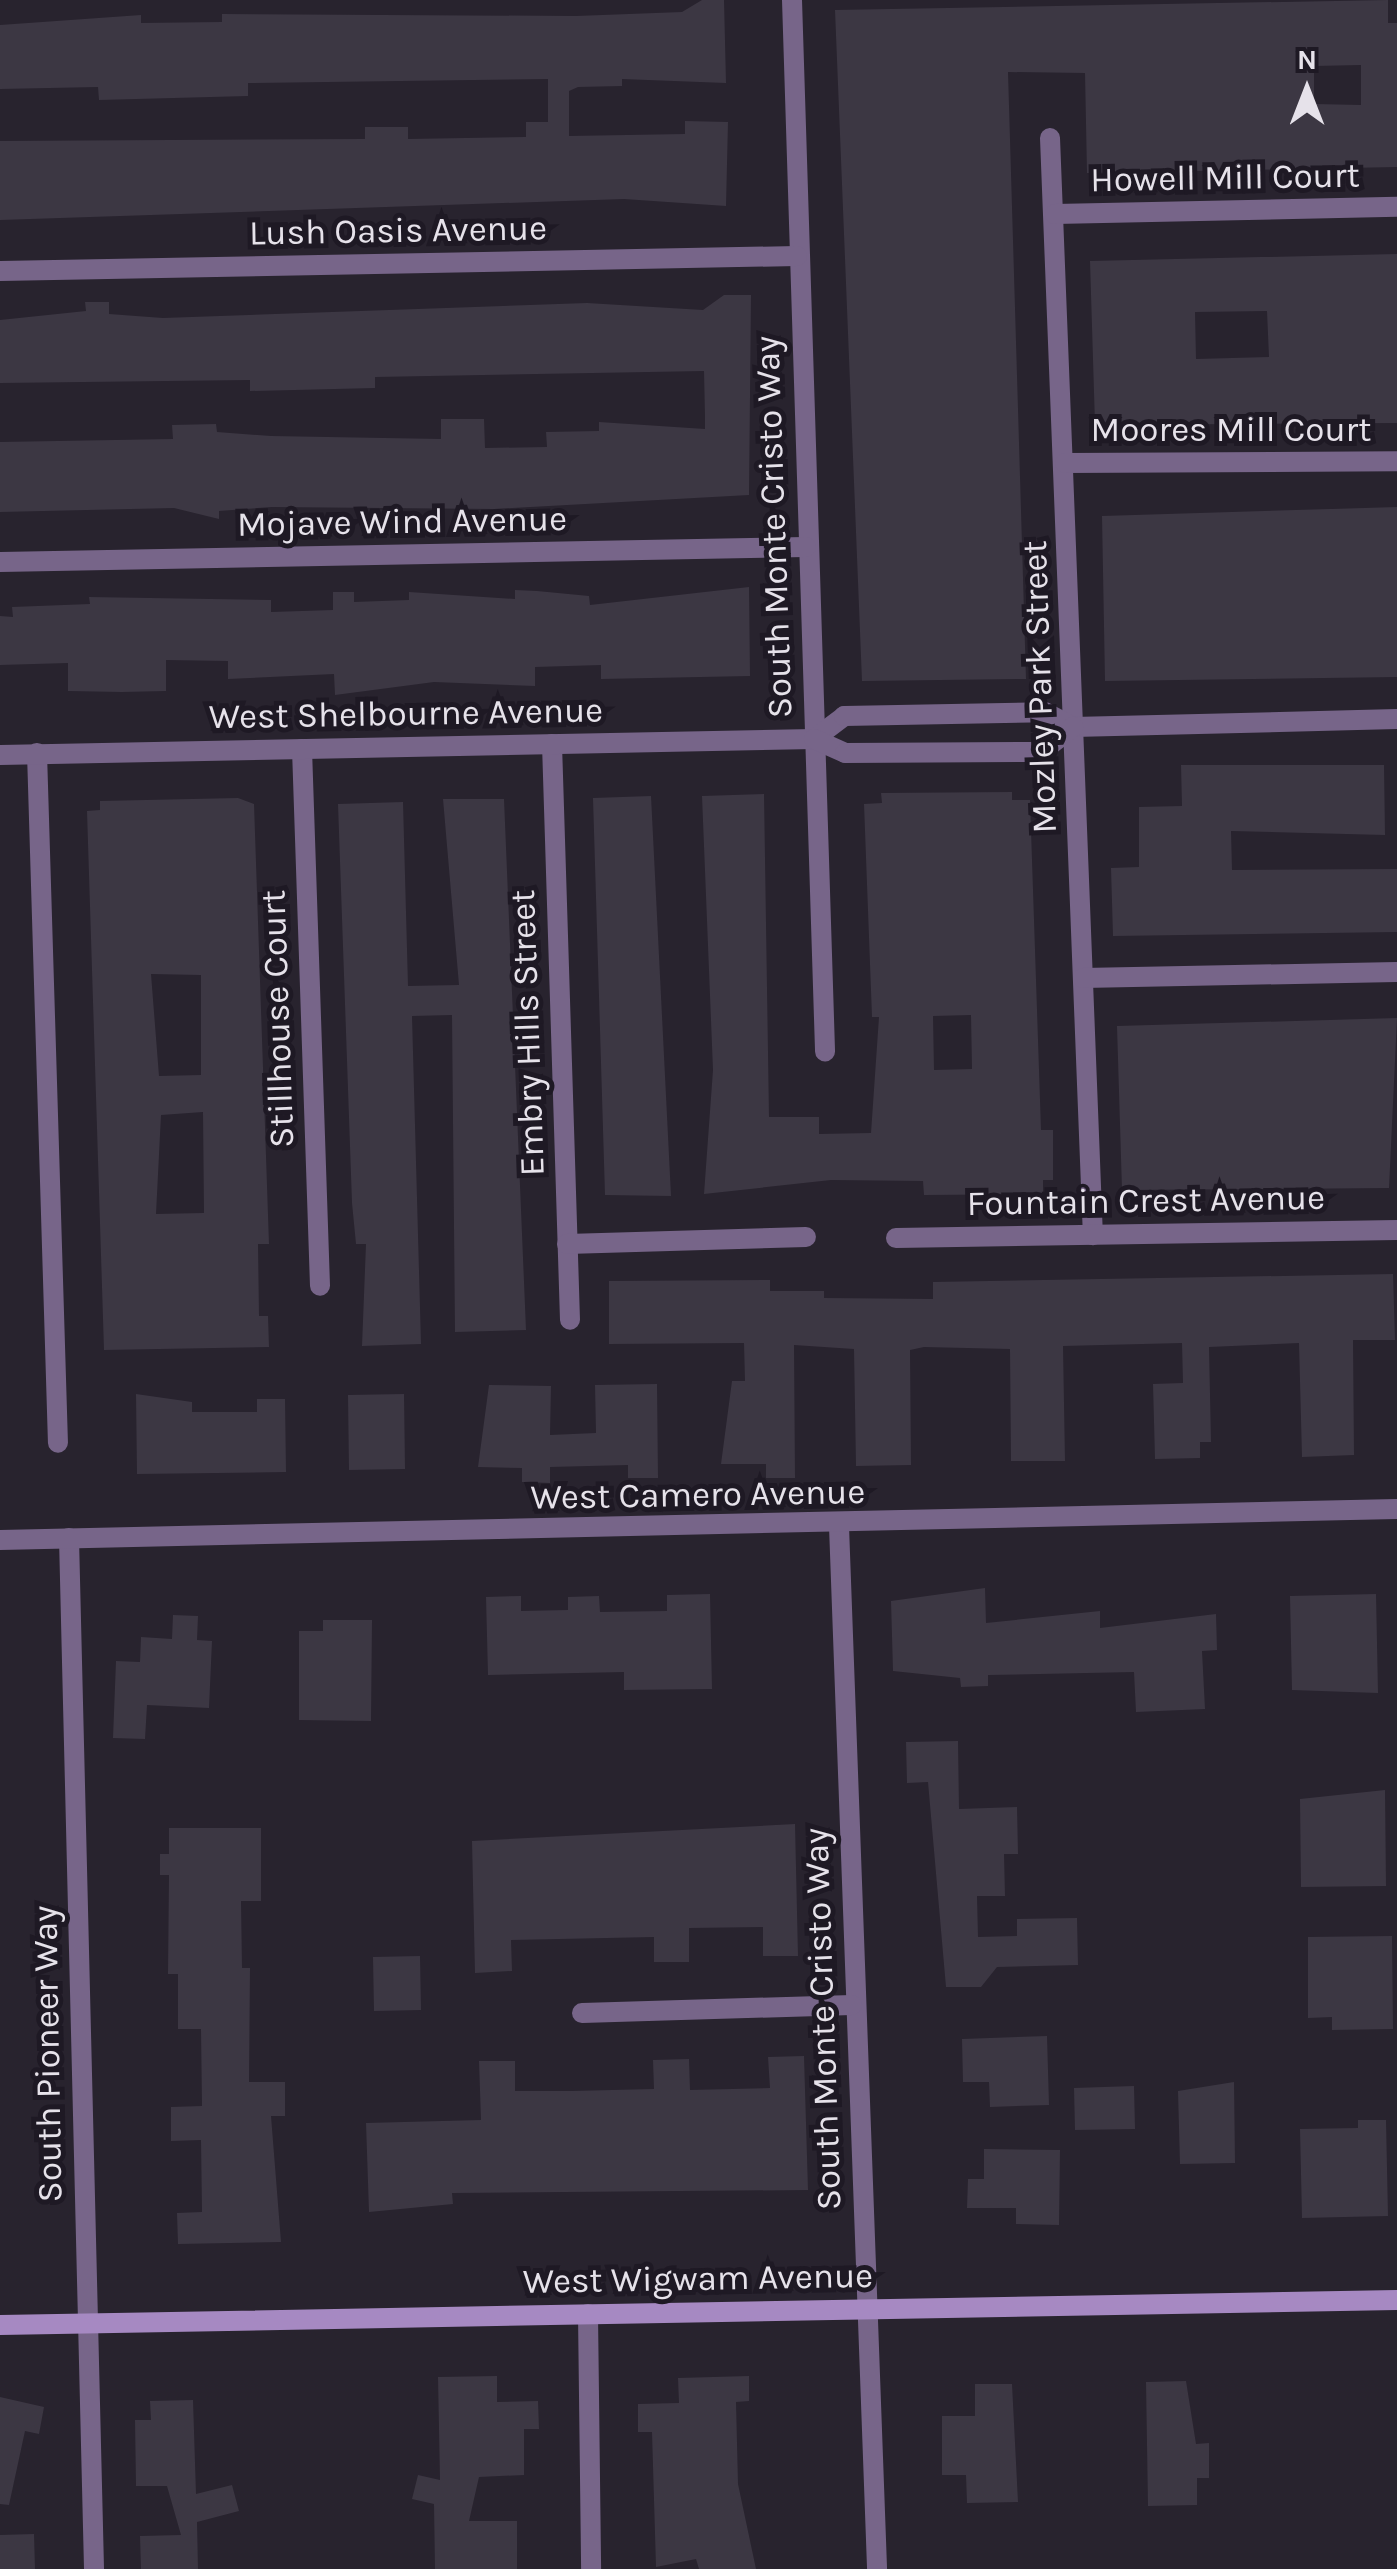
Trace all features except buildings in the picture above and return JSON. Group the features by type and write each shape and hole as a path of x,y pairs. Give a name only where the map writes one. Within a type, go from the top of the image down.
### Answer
{"street":[{"name":"South Monte Cristo Way","path":"792,0 806,547 825,1051"},
{"name":"Mozley Park Street","path":"1050,138 1092,1234"},
{"name":"Howell Mill Court","path":"1055,214 1397,207"},
{"name":"Lush Oasis Avenue","path":"0,271 798,256"},
{"name":"Moores Mill Court","path":"1065,463 1397,461"},
{"name":"Mojave Wind Avenue","path":"0,562 806,547"},
{"name":"West Shelbourne Avenue","path":"814,739 844,716 1044,712 1073,727 1397,719"},
{"name":"West Shelbourne Avenue","path":"0,754 814,739 845,753 1041,752 1073,727"},
{"name":"Embry Hills Street","path":"552,744 570,1320"},
{"name":"Stillhouse Court","path":"302,749 320,1286"},
{"path":"37,754 58,1443"},
{"path":"1083,978 1397,972"},
{"name":"Fountain Crest Avenue","path":"896,1238 1397,1230"},
{"path":"568,1244 806,1237"},
{"name":"West Camero Avenue","path":"0,1540 839,1526 1397,1509"},
{"name":"South Monte Cristo Way","path":"839,1526 852,2006 877,2569"},
{"name":"South Pioneer Way","path":"69,1538 94,2569"},
{"path":"582,2013 852,2006"},
{"name":"West Wigwam Avenue","path":"0,2325 1397,2300"},
{"path":"588,2314 590,2569"}]}
